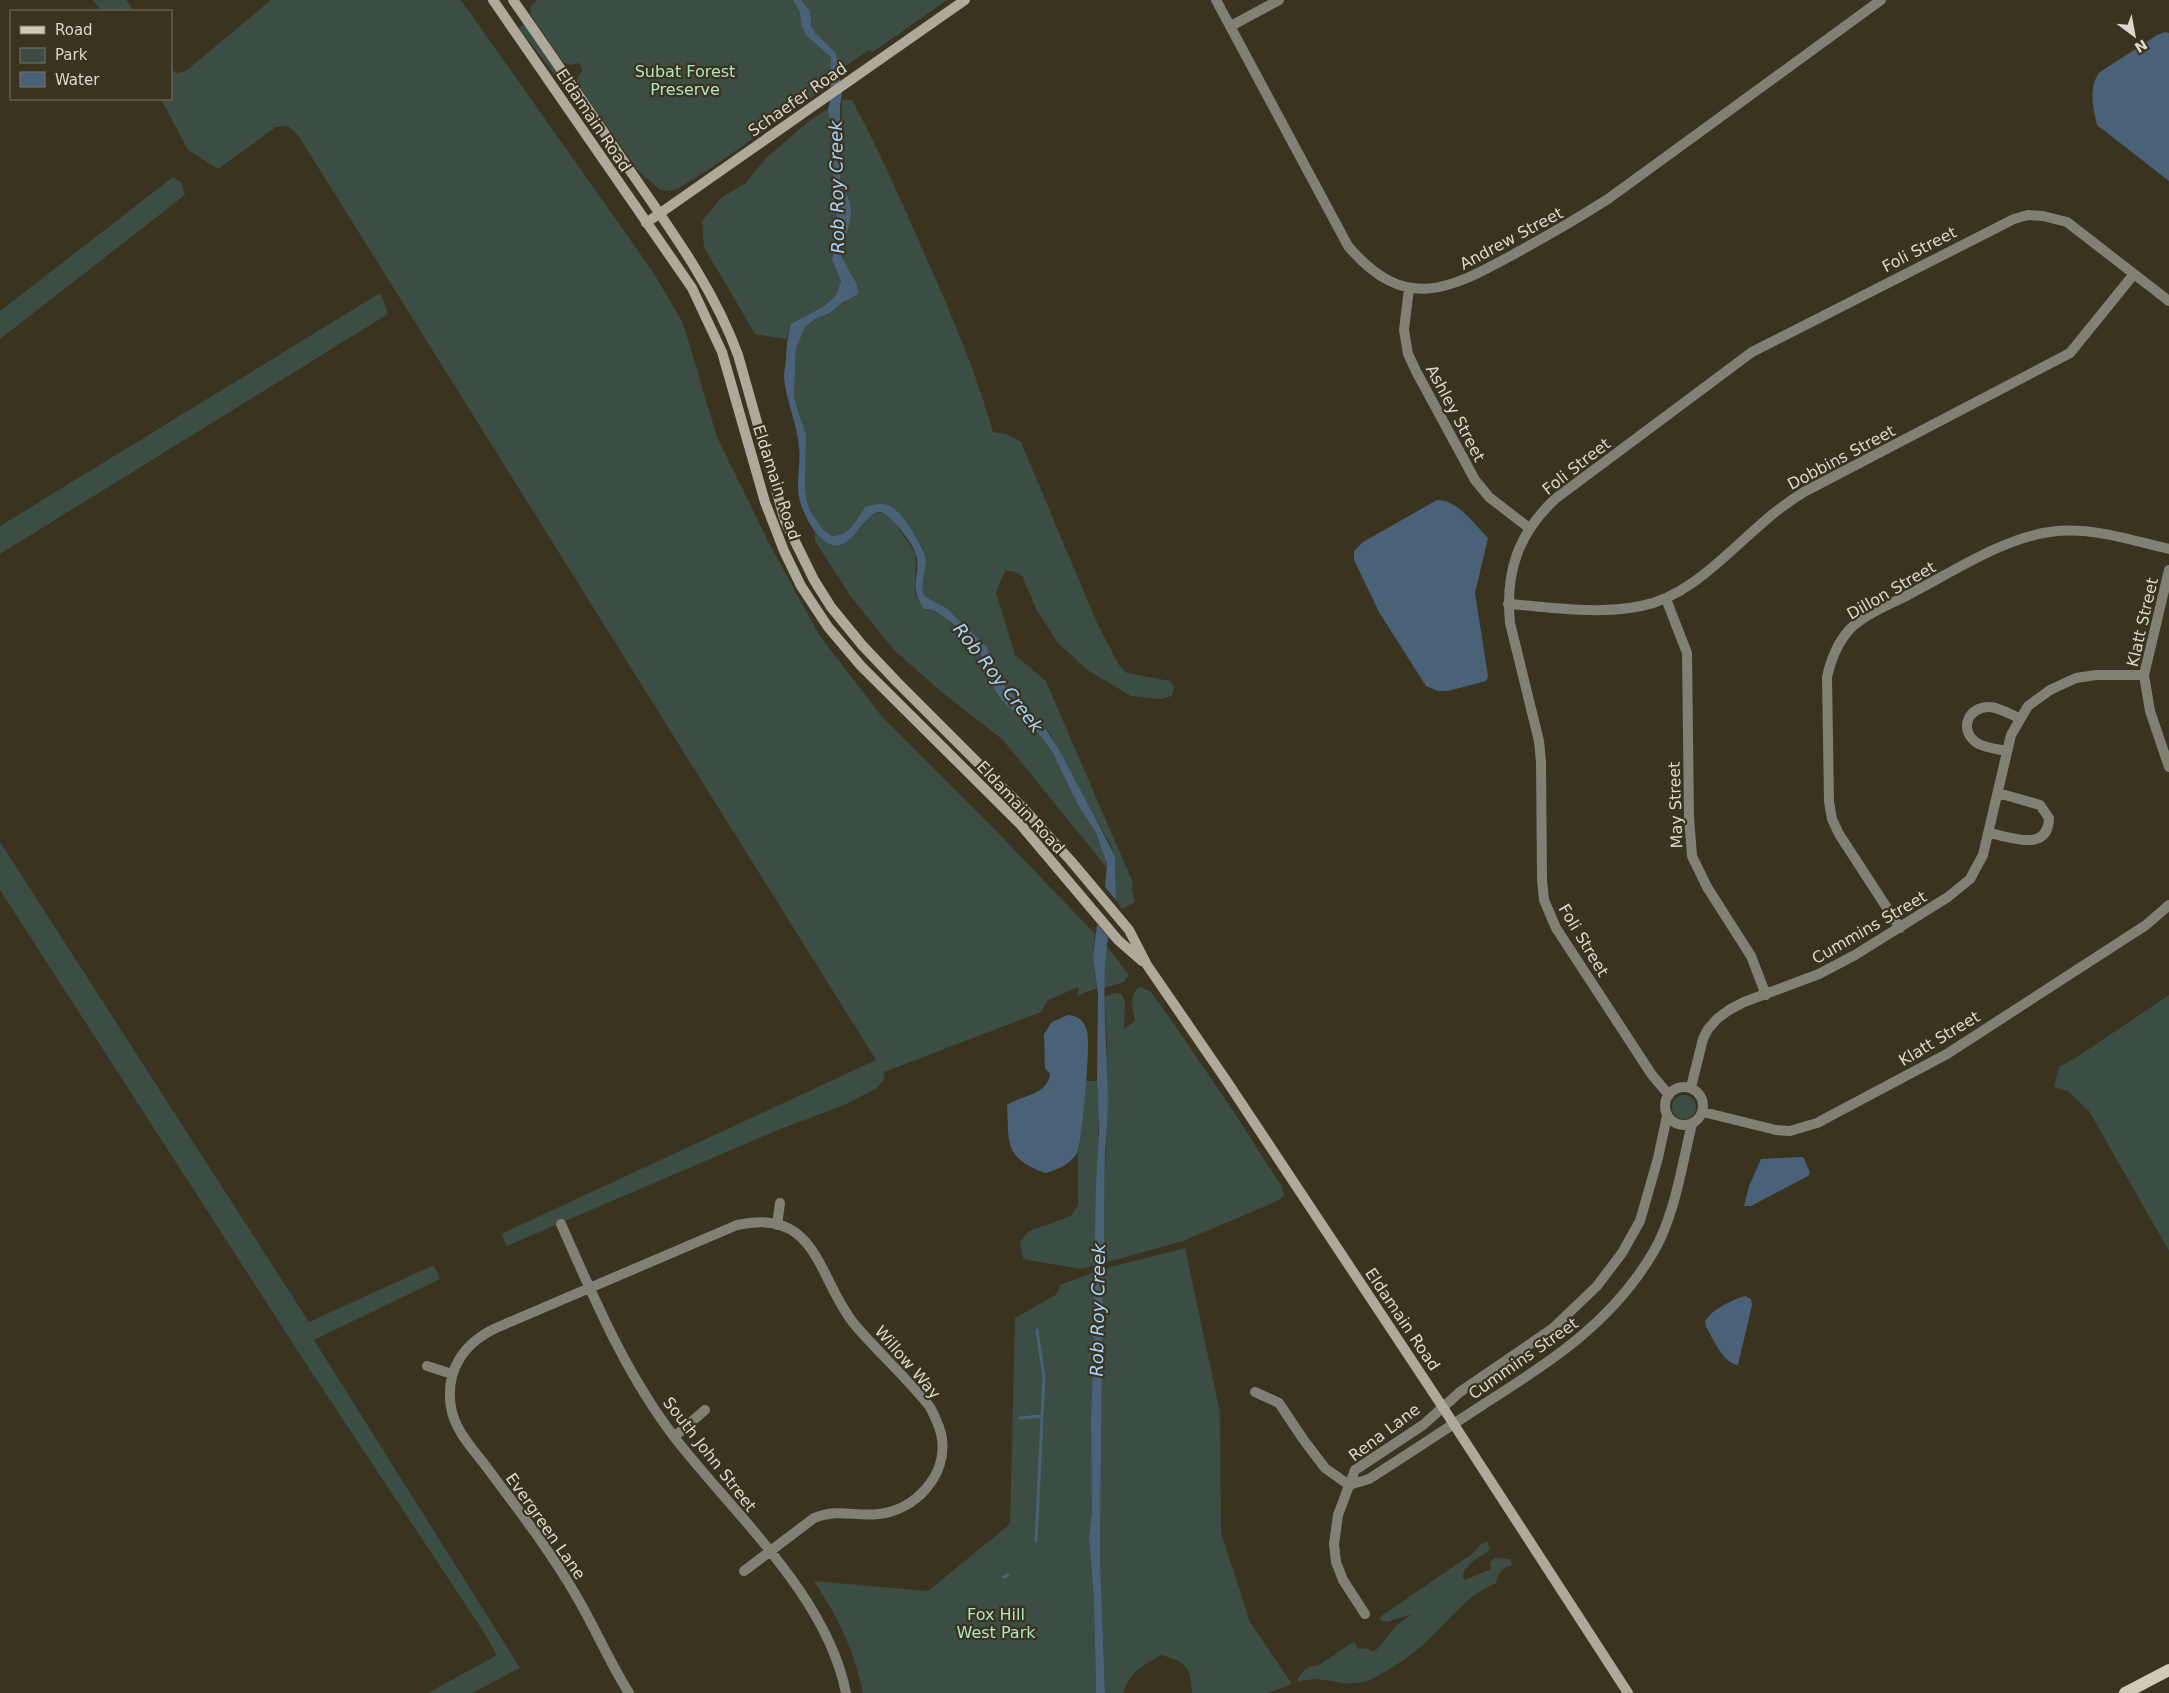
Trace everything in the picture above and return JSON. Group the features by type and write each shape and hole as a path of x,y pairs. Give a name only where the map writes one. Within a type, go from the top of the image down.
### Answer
{"main road":[{"name":"Eldamain Road","path":"493,0 692,288 722,352 765,502 784,551 801,586 828,627 861,666 1020,824 1118,940 1147,965"},
{"name":"Schaefer Road","path":"646,223 965,0"},
{"name":"Eldamain Road","path":"515,3 702,278 728,329 746,381 785,521 814,580 831,607 862,645 989,772 1071,861 1129,930 1147,965 1226,1080 1454,1424 1628,1693"},
{"path":"504,16 515,3"},
{"path":"2125,1693 2169,1670"}],"street":[{"name":"Andrew Street","path":"1216,0 1348,246 1361,261 1378,274 1392,282 1409,288 1441,288 1464,281 1581,217 1649,171 1881,0"},
{"path":"1231,26 1279,0"},
{"name":"Foli Street","path":"1668,1095 1652,1075 1561,936 1544,900 1539,741 1510,623 1508,604 1514,564 1520,544 1529,528 1555,500 1752,352 2014,218 2028,215 2043,216 2067,222 2169,301"},
{"name":"Dobbins Street","path":"1508,604 1621,610 1642,606 1666,598 1684,589 1703,575 1765,520 1804,492 2070,353 2134,274"},
{"name":"Ashley Street","path":"1409,288 1404,330 1408,354 1417,373 1475,480 1496,503 1529,528"},
{"name":"Dillon Street","path":"1900,928 1839,834 1832,819 1829,802 1827,676 1832,657 1843,637 1863,619 2000,547 2026,537 2050,532 2094,532 2169,549"},
{"name":"Klatt Street","path":"2169,570 2144,675 2150,711 2169,767"},
{"name":"May Street","path":"1666,598 1687,653 1689,822 1692,856 1706,887 1751,956 1766,995"},
{"name":"Cummins Street","path":"1691,1087 1700,1050 1708,1029 1729,1010 1825,971 1900,928 1952,894 1970,879 1983,855 2011,735 2019,718 2028,706 2037,698 2064,682 2076,678 2096,675 2144,675"},
{"path":"2007,751 1977,743 1968,733 1967,720 1976,710 1989,707 2019,718"},
{"path":"1988,833 2028,841 2038,839 2046,834 2048,828 2049,818 2040,805 1998,793"},
{"name":"Klatt Street","path":"1703,1112 1776,1130 1790,1131 1817,1123 1947,1054 2150,922 2169,905"},
{"path":"1691,1087 1703,1099 1703,1112 1699,1119 1692,1124 1682,1125 1673,1122 1667,1116 1665,1108 1668,1095 1676,1089 1691,1087"},
{"name":"Cummins Street","path":"1442,1406 1486,1373 1552,1329 1584,1300 1612,1267 1640,1221 1658,1158 1667,1116"},
{"name":"Cummins Street","path":"1454,1424 1552,1360 1584,1335 1612,1307 1654,1250 1667,1222 1692,1124"},
{"path":"777,1225 780,1204"},
{"name":"Willow Way","path":"589,1288 737,1225 756,1222 777,1225 797,1235 810,1247 853,1321 930,1407 938,1422 942,1439 942,1455 937,1471 928,1487 914,1501 899,1509 879,1514 840,1512 824,1514 803,1525 770,1553 744,1571"},
{"name":"South John Street","path":"561,1224 611,1335 645,1395 674,1437 770,1553 808,1603 828,1638 846,1693"},
{"name":"Evergreen Lane","path":"589,1288 481,1335 461,1356 452,1374 450,1394 452,1415 469,1445 543,1543 579,1601 629,1693"},
{"path":"427,1366 452,1374"},
{"path":"1255,1392 1279,1403 1302,1439 1325,1468 1349,1485"},
{"name":"Rena Lane","path":"1365,1614 1343,1580 1336,1562 1334,1544 1338,1515 1349,1485 1355,1470 1423,1425 1442,1406"},
{"path":"674,1437 705,1410"},
{"name":"Rena Lane","path":"1349,1485 1369,1479 1454,1424"}],"green space":[{"path":"93,0 126,0 133,10 100,10"},
{"path":"271,0 461,0 653,272 683,323 717,437 771,547 820,636 883,718 1004,839 1095,934 1093,957 1097,988 1077,996 1079,988 1076,988 1048,1000 1041,1012 884,1072 884,1079 877,1088 844,1105 778,1130 507,1246 501,1234 876,1060 298,135 288,126 276,127 218,169 188,150 162,100 172,100 172,69 176,73 186,71"},
{"name":"Subat Forest Preserve","path":"537,0 947,0 873,52 869,50 823,81 824,88 821,91 711,168 677,189 667,191 659,189 639,172 577,83 577,78 583,70 579,63 570,65 563,62 530,14 531,6"},
{"path":"524,24 560,76 557,78 519,28"},
{"path":"842,100 852,100 899,196 962,342 993,432 1006,434 1021,442 1097,623 1119,665 1127,673 1170,681 1174,687 1172,696 1160,699 1131,696 1089,671 1058,643 1036,609 1022,576 1013,571 1005,571 996,593 1015,655 1046,681 1133,883 1132,890 1135,902 1122,909 1116,900 1115,856 1111,845 1086,803 1062,755 1054,745 1051,735 1041,721 1025,709 1002,683 987,647 946,609 924,596 925,554 918,539 907,524 892,507 866,507 848,530 839,535 832,536 823,529 811,513 807,502 805,490 806,435 794,398 796,348 806,326 815,319 830,313 851,297 857,285 840,255 851,212 840,179"},
{"path":"828,109 834,146 832,203 838,219 832,260 841,281 835,296 824,306 791,324 786,339 755,334 704,247 702,221 721,198 746,183 766,158 813,118"},
{"path":"173,177 181,182 185,195 0,339 0,311"},
{"path":"380,293 388,314 0,554 0,526"},
{"path":"878,513 886,514 892,519 916,554 915,594 924,609 939,614 957,627 969,639 982,657 991,682 999,696 1012,710 1027,718 1053,753 1067,778 1078,805 1096,833 1105,855 1107,868 1003,740 944,694 895,651 851,597 815,541 815,530 823,540 831,544 848,537 870,517"},
{"path":"0,842 309,1322 434,1265 440,1279 314,1340 520,1668 472,1693 428,1693 497,1655 0,890"},
{"path":"1106,945 1129,975 1124,982 1104,988 1104,961"},
{"path":"1140,987 1150,991 1160,1004 1234,1112 1282,1187 1284,1196 1277,1201 1183,1241 1104,1263 1104,1184 1108,1105 1104,997 1115,993 1122,994 1125,1002 1124,1029 1135,1021 1133,998 1136,990"},
{"path":"2169,995 2169,1251 2089,1111 2068,1091 2054,1087 2059,1067"},
{"path":"1086,1081 1097,1081 1098,1104 1094,1266 1080,1269 1023,1259 1020,1242 1029,1231 1071,1216 1078,1205 1078,1152"},
{"path":"1684,1095 1689,1096 1695,1102 1695,1112 1689,1118 1684,1119 1679,1118 1673,1112 1672,1107 1673,1102 1679,1096"},
{"path":"1185,1248 1220,1412 1221,1533 1250,1622 1292,1684 1268,1693 1192,1693 1190,1677 1186,1666 1161,1655 1142,1666 1133,1674 1123,1693 1105,1693 1100,1555 1103,1269"},
{"name":"Fox Hill West Park","path":"1092,1273 1095,1310 1092,1512 1089,1537 1094,1601 1096,1693 863,1693 860,1678 844,1634 814,1581 928,1591 1010,1524 1015,1318 1057,1294 1060,1285"},
{"path":"1487,1541 1490,1550 1472,1562 1465,1570 1462,1577 1465,1580 1491,1569 1490,1563 1494,1558 1510,1559 1512,1565 1501,1571 1496,1583 1485,1588 1466,1602 1412,1654 1382,1674 1365,1681 1345,1683 1318,1679 1298,1682 1298,1678 1304,1670 1319,1665 1350,1644 1355,1643 1358,1649 1366,1648 1373,1652 1376,1650 1397,1625 1412,1614 1387,1622 1380,1620 1381,1616 1472,1554 1481,1544"}],"water":[{"name":"Rob Roy Creek","path":"793,0 801,0 810,11 811,26 816,34 836,53 842,93 840,106 840,179 851,210 840,254 857,285 858,294 842,303 830,313 815,319 806,326 796,348 794,398 806,435 805,490 807,502 811,513 823,529 832,536 839,535 848,530 856,522 865,507 868,506 886,504 897,511 902,517 918,540 925,555 924,596 946,608 987,647 1002,683 1025,709 1041,721 1062,755 1115,856 1116,900 1105,887 1107,864 1096,833 1078,805 1053,753 1027,718 1012,710 999,696 991,682 982,657 970,639 934,610 924,609 916,593 916,554 904,534 889,517 881,512 873,514 843,544 833,545 818,535 802,508 798,491 798,438 784,377 788,337 791,324 824,306 835,296 841,281 832,260 838,219 832,203 834,146 828,109 830,102 831,57 807,36 802,27 800,12"},
{"path":"2165,32 2169,33 2169,181 2097,125 2093,97 2094,84 2100,72 2157,35"},
{"path":"1437,500 1445,501 1459,508 1488,538 1475,593 1488,676 1486,681 1448,691 1438,691 1426,686 1379,612 1354,560 1354,551 1363,542"},
{"path":"1097,924 1108,937 1104,999 1108,1104 1105,1153 1104,1263 1094,1266 1099,1130 1097,1081 1098,994 1093,957"},
{"path":"1068,1015 1075,1016 1082,1021 1086,1027 1088,1039 1087,1072 1079,1146 1077,1153 1071,1160 1063,1166 1045,1173 1022,1161 1011,1148 1007,1105 1044,1087 1050,1074 1045,1068 1044,1034 1052,1022"},
{"path":"1804,1158 1810,1173 1808,1176 1751,1206 1744,1206 1749,1186 1761,1159"},
{"name":"Rob Roy Creek","path":"1103,1269 1100,1555 1105,1693 1096,1693 1094,1601 1089,1537 1092,1512 1091,1422 1095,1310 1092,1273"},
{"path":"1745,1296 1751,1299 1752,1305 1738,1365 1723,1356 1706,1327 1705,1321 1723,1306"}],"waterway":[{"path":"1036,1541 1044,1377 1037,1330"},
{"path":"1020,1418 1041,1416"},
{"path":"1004,1577 1008,1575"}]}
